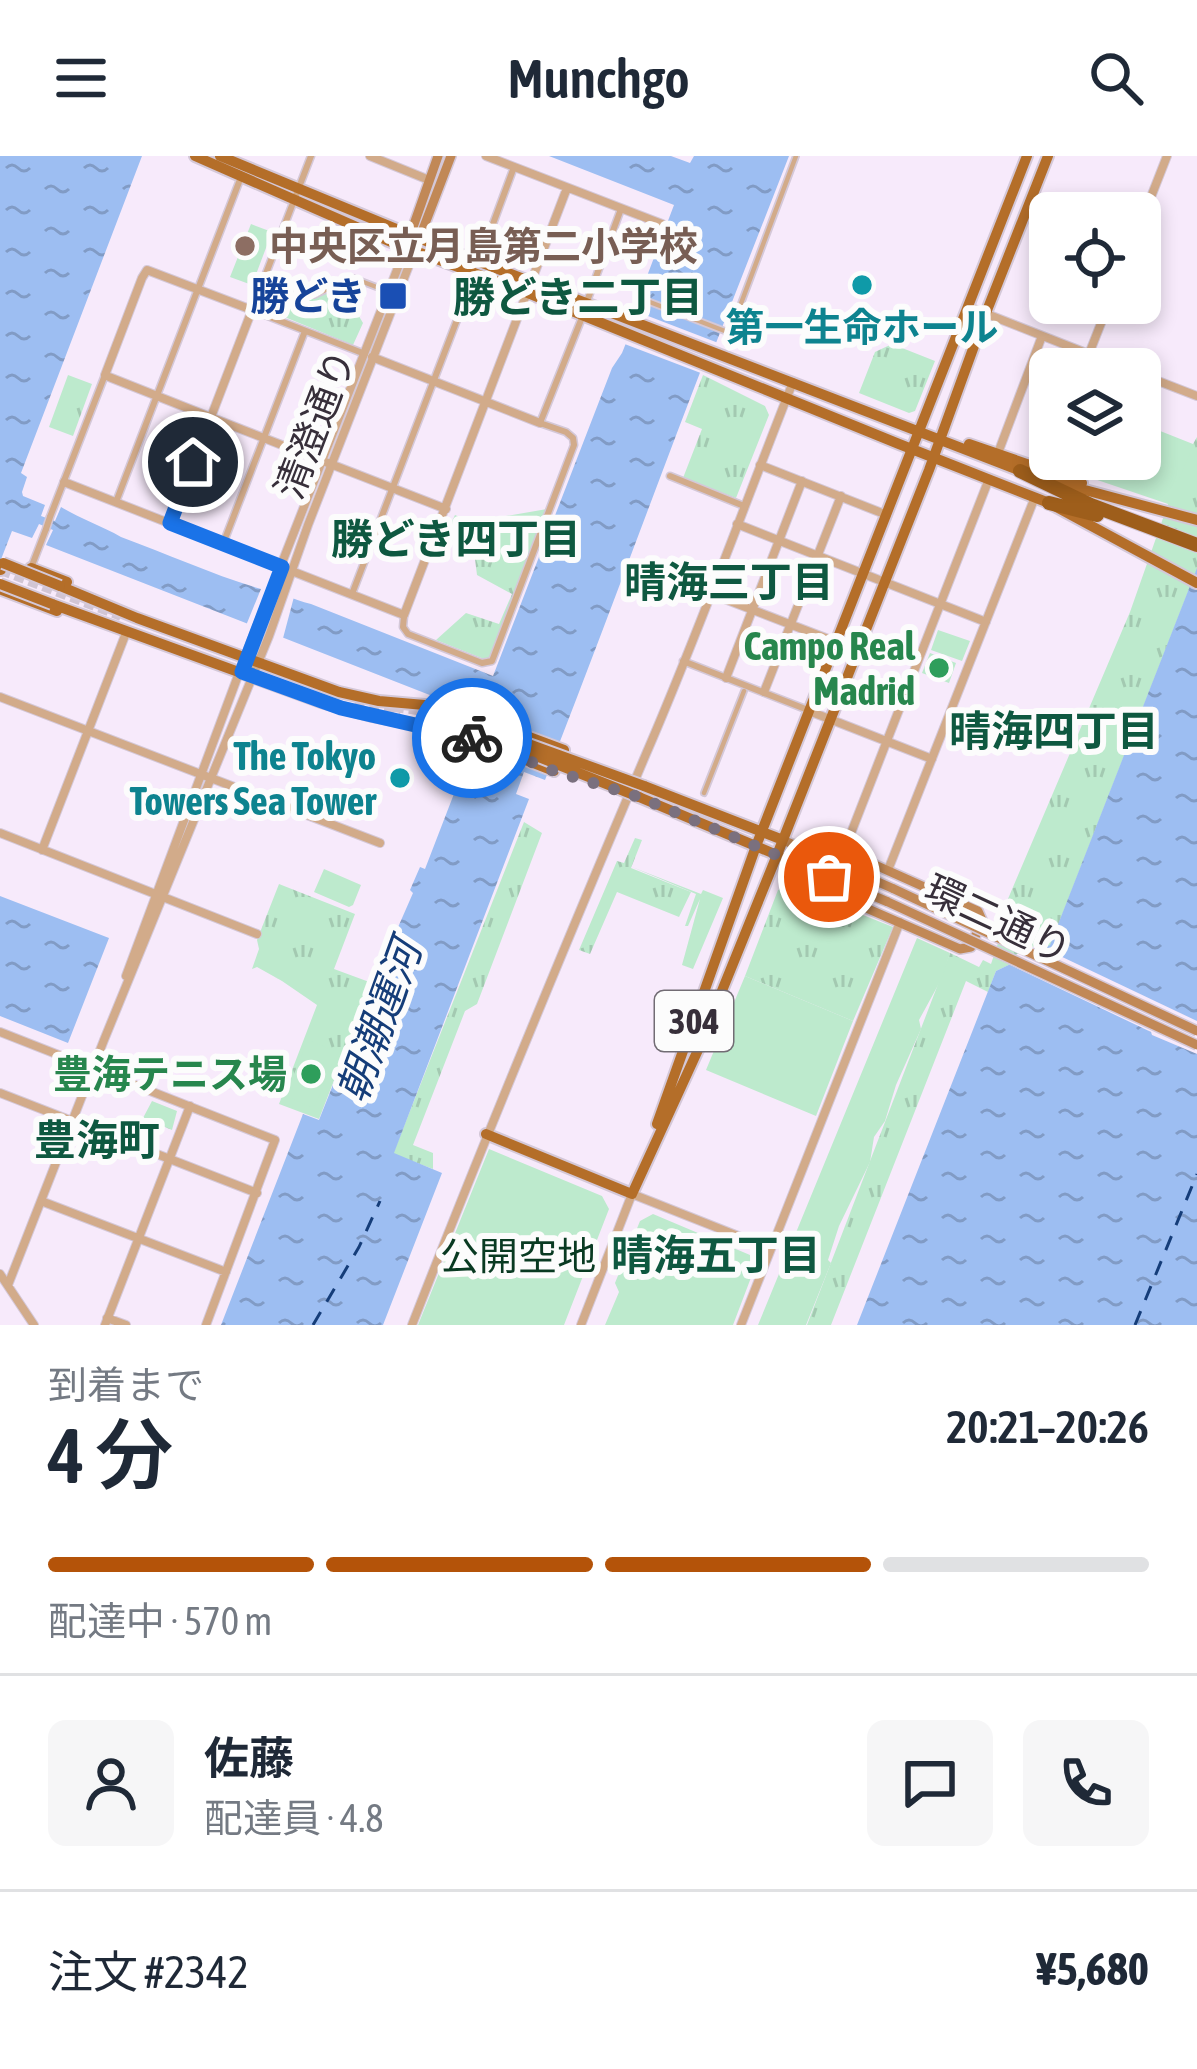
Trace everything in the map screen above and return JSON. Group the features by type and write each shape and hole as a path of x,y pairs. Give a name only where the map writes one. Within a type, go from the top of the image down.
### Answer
{"highway":[{"path":"1020,471 1197,549"},
{"path":"1042,500 1091,504"}],"main road":[{"path":"195,156 477,268 711,350 1020,471"},
{"path":"220,156 296,195"},
{"name":"清澄通り","path":"412,243 438,156"},
{"name":"清澄通り","path":"412,243 451,156"},
{"name":"304","path":"632,1194 756,846 1030,156"},
{"name":"304","path":"632,1194 777,855 1048,156"},
{"path":"631,322 705,365 1042,500 1197,583"},
{"path":"960,447 970,444 1029,465"},
{"path":"1072,480 1086,485 1091,504 1156,508 1197,520"},
{"path":"0,567 346,694 476,716 564,750 639,790"},
{"path":"31,568 126,606 137,618"},
{"path":"0,590 52,604 341,708 454,732 554,771 639,790"},
{"path":"0,590 168,646"},
{"path":"219,664 226,659 225,649"},
{"path":"341,708 347,703 346,694"},
{"path":"469,726 639,790"},
{"name":"環二通り","path":"639,790 816,854 1197,1031"},
{"name":"環二通り","path":"639,790 1197,1045"},
{"path":"816,854 844,850 982,916 970,947 964,950 834,894 829,877"},
{"path":"686,1046 695,1047 710,1019"},
{"path":"486,1134 632,1194"}],"street":[{"path":"170,523 311,156"},
{"path":"370,156 429,180"},
{"path":"486,156 662,224"},
{"path":"631,322 642,299 730,333 796,156"},
{"path":"1153,192 1167,156"},
{"path":"352,595 514,167"},
{"path":"116,502 242,177"},
{"path":"0,590 14,569 31,568 145,272 150,271 252,310 434,381 487,402 540,423 566,432 573,438 492,661 482,663 409,634 403,627 404,615 487,402 567,188"},
{"path":"540,423 621,209"},
{"name":"清澄通り","path":"285,574 412,243"},
{"path":"265,277 314,295 353,278 379,288"},
{"path":"969,307 1073,348"},
{"path":"223,544 305,331"},
{"path":"998,453 1042,336"},
{"path":"105,375 446,509"},
{"path":"412,1325 486,1134 639,790 683,661 793,382"},
{"path":"1161,382 1197,396"},
{"path":"760,465 887,514"},
{"path":"670,476 744,506"},
{"path":"844,850 989,479"},
{"path":"726,679 802,481"},
{"path":"64,482 223,544 285,574 404,615"},
{"path":"764,692 841,496"},
{"path":"888,870 986,622 1042,500"},
{"path":"736,524 986,622"},
{"path":"159,896 211,780 247,674 245,657 285,574"},
{"path":"8,1285 159,896 200,775 247,674 259,662 285,574"},
{"path":"709,593 836,642"},
{"path":"42,850 126,633"},
{"path":"683,661 932,759"},
{"path":"704,793 744,691"},
{"path":"0,697 380,843"},
{"path":"0,833 257,934"},
{"path":"741,1325 900,922"},
{"path":"0,1032 275,1141 206,1325"},
{"path":"0,1093 257,1193"},
{"path":"126,1325 106,1321 190,1106"},
{"path":"581,1325 632,1194 771,1249"},
{"path":"41,1201 226,1272"},
{"path":"0,1274 34,1325"}],"green space":[{"path":"251,224 272,232 252,285 230,277"},
{"path":"270,281 314,298 341,286 363,323 353,345 260,307"},
{"path":"892,344 935,361 915,411 909,413 859,393 875,352"},
{"path":"68,375 92,384 73,436 49,427"},
{"path":"703,375 765,406 769,415 736,498 683,478 702,429 685,422"},
{"path":"1161,431 1193,444 1197,437 1197,569 1050,946 996,971 988,992 966,981 831,1325 807,1325 950,953 979,967 983,960 991,964 1007,916 1002,913 1130,612 1168,504 1097,480 1161,480"},
{"path":"1161,433 1193,446 1179,479 1166,490 1133,480 1161,480"},
{"path":"547,509 489,661 436,640 466,613 499,624 512,594 477,575 473,543 441,544 455,515 480,526 483,520"},
{"path":"938,630 970,641 962,661 931,650"},
{"name":"Campo Real Madrid","path":"930,653 956,663 949,683 922,673"},
{"path":"524,822 542,833 477,1004 465,1011 413,1145 433,1153 433,1169 393,1154"},
{"path":"635,838 642,840 631,868 691,892 679,917 617,892 590,954 579,950 617,861 624,863"},
{"path":"632,867 723,898 693,969 682,965 700,899 685,926 696,894"},
{"path":"324,869 361,885 353,905 314,892"},
{"path":"279,884 355,914 334,969 372,983 319,1119 279,1104 317,1005 257,967 252,969 257,940"},
{"path":"788,885 893,927 853,1021 745,976 778,890"},
{"path":"917,938 950,953 919,1020 921,1029 885,1121 874,1137 870,1162 839,1226 831,1263 806,1325 758,1325"},
{"path":"745,976 853,1021 816,1116 706,1070"},
{"name":"豊海テニス場","path":"308,1040 337,1052 314,1108 285,1096"},
{"path":"152,1101 177,1111 172,1130 143,1118"},
{"name":"公開空地","path":"489,1149 602,1196 609,1209 564,1325 418,1325"},
{"path":"653,1214 750,1255 755,1267 733,1325 605,1325 619,1292 615,1283 640,1221"}],"water":[{"path":"0,156 142,156 21,473 27,477 23,496 45,505 41,516 55,521 61,507 121,537 311,604 493,676 612,368 646,293 644,284 674,205 549,156 671,156 690,163 694,156 789,156 716,343 706,357 545,780 524,772 516,794 529,799 394,1153 442,1173 383,1325 221,1325 303,1114 319,1120 462,773 478,778 486,757 466,749 480,716 472,707 445,701 46,545 53,530 39,524 32,538 12,531 0,562"},
{"path":"1197,568 1197,1325 857,1325 996,971 1050,945"},
{"path":"0,896 109,938 68,1043 0,1016"}],"pier":[{"path":"635,311 721,344 706,375 622,343"},
{"path":"263,584 295,593 282,642 245,628"},
{"path":"1037,945 1197,1021 1197,1054 1002,961"}],"waterway":[{"name":"朝潮運河","path":"496,790 508,758"}],"ferry route":[{"path":"1135,1325 1197,1174"},
{"path":"313,1325 380,1201"}],"tunnel":[{"path":"1,570 121,616"},
{"path":"354,707 400,715"},
{"path":"394,707 471,723"}],"way so far":[{"path":"472,738 554,771 639,797 829,877"}],"place":[{"name":"中央区立月島第二小学校","path":"245,246"},
{"name":"第一生命ホール","path":"862,285"},
{"name":"勝どき","path":"393,296"},
{"name":"Campo Real Madrid","path":"939,668"},
{"name":"The Tokyo Towers Sea Tower","path":"400,778"},
{"name":"豊海テニス場","path":"311,1074"}],"district":[{"name":"勝どき二丁目","path":"578,297"},
{"name":"勝どき四丁目","path":"456,539"},
{"name":"晴海三丁目","path":"729,582"},
{"name":"晴海四丁目","path":"1054,731"},
{"name":"豊海町","path":"97,1140"},
{"name":"晴海五丁目","path":"716,1255"}],"route":[{"path":"193,462 170,523 282,567 242,672 341,708 472,738"}]}
